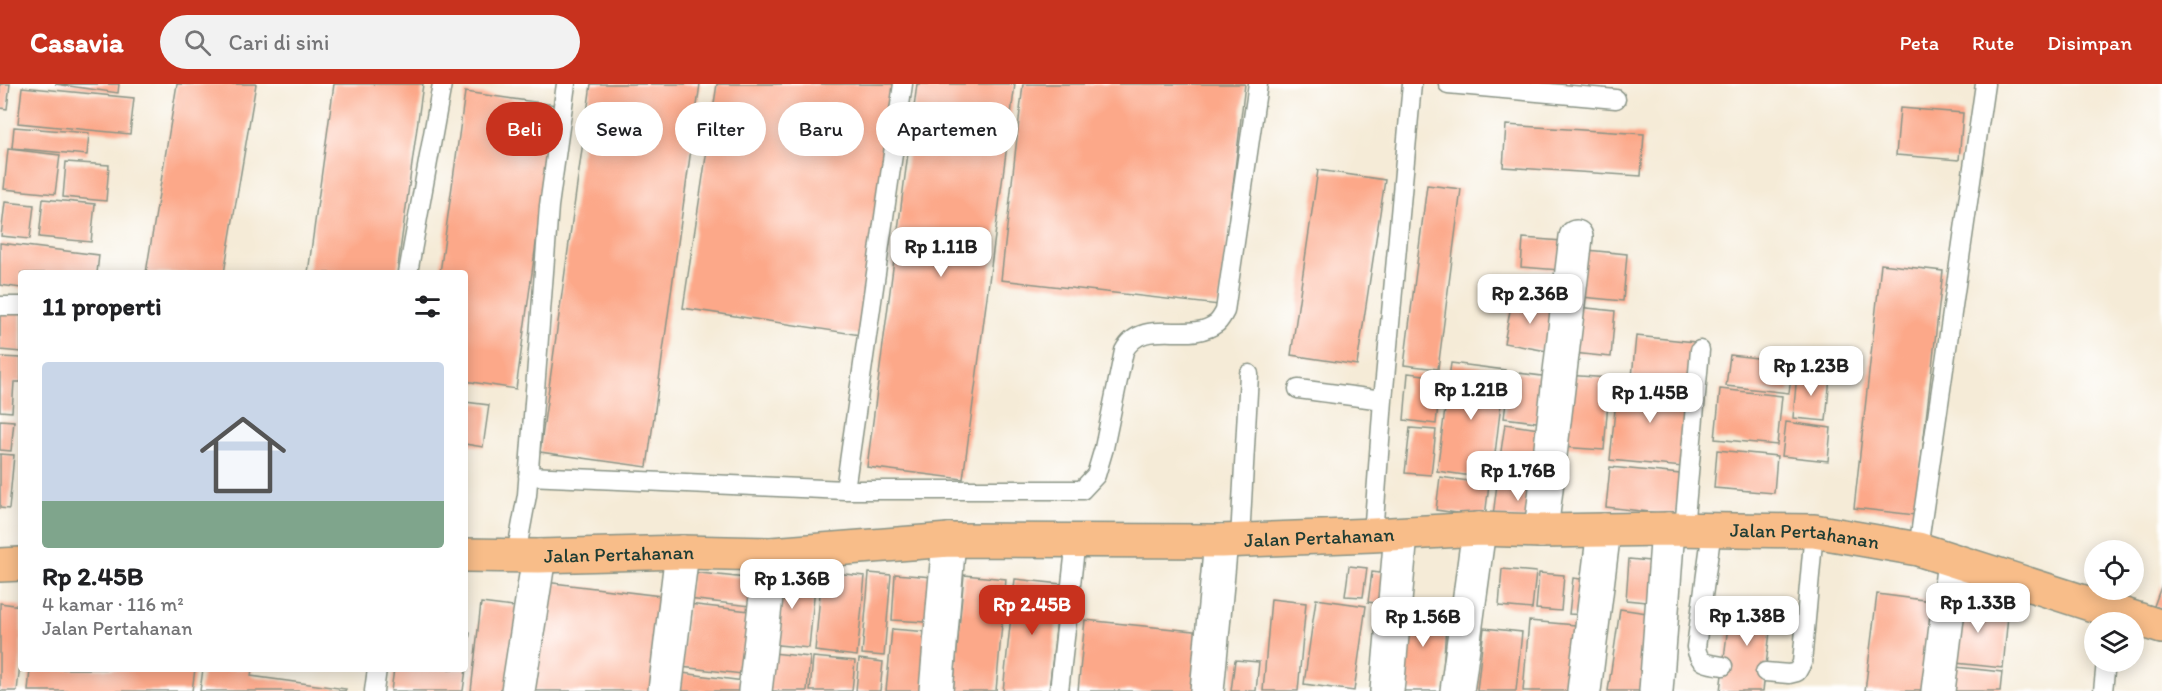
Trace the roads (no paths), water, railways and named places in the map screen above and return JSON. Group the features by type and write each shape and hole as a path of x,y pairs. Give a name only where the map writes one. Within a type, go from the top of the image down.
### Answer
{"main road":[{"name":"Jalan Pertahanan","path":"468,555 682,552 771,554 950,540 1230,540 1387,535 1479,529 1814,531 1918,549 2097,612"},
{"path":"0,565 18,564"},
{"name":"Jalan Pertahanan","path":"2144,623 2162,627"}],"street":[{"path":"1541,531 1576,237"},
{"path":"1457,691 1479,529"},
{"path":"1584,691 1604,530"},
{"path":"1656,691 1688,530"},
{"path":"1387,535 1387,691"},
{"path":"936,691 950,540"},
{"path":"1207,691 1230,540"},
{"path":"665,691 682,552"},
{"path":"755,691 771,554"},
{"path":"518,691 527,556"},
{"path":"1938,691 1954,561"}],"lane":[{"path":"409,270 442,84"},
{"path":"527,556 528,476 549,206 566,84"},
{"path":"845,490 903,84"},
{"path":"528,476 845,490 1082,490 1096,475 1104,448 1124,351 1131,340 1146,333 1203,329 1217,322 1225,311 1258,84"},
{"path":"1387,535 1383,400 1412,84"},
{"path":"1448,84 1616,99"},
{"path":"1918,549 1985,84"},
{"path":"0,306 18,306"},
{"path":"1700,350 1688,530 1696,647 1698,657 1704,662 1723,666"},
{"path":"1230,540 1249,374"},
{"path":"1298,389 1383,400"},
{"path":"1765,672 1789,674 1797,672 1802,663 1814,531"},
{"path":"1059,691 1076,540"},
{"path":"374,691 377,672"},
{"path":"2103,691 2105,672"}]}
